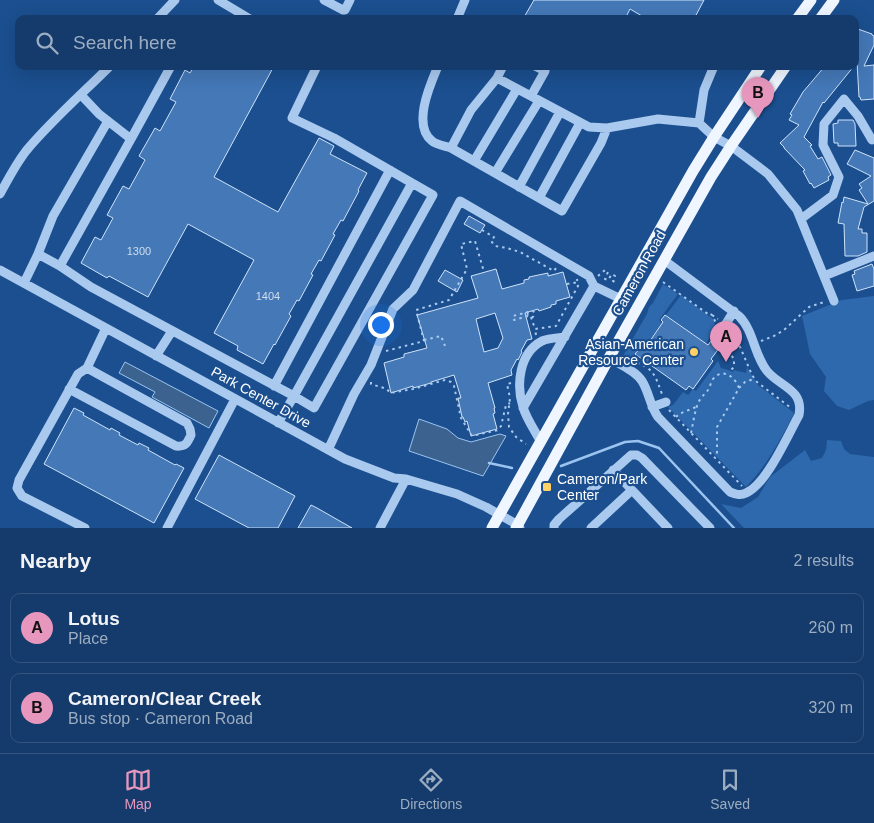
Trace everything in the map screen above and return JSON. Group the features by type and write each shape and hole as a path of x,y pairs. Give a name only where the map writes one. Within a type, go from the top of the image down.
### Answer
{"main road":[{"path":"800,15 811,0"},
{"path":"823,15 834,0"},
{"name":"Cameron Road","path":"492,528 688,180 758,70"},
{"name":"Cameron Road","path":"518,527 609,358 711,177 783,70"}],"street":[{"path":"161,15 175,0"},
{"path":"218,0 243,15"},
{"path":"324,0 345,10 350,0"},
{"path":"459,15 465,0"},
{"path":"0,194 26,152 106,70"},
{"path":"60,266 169,70"},
{"path":"38,254 91,287 314,408 432,195 334,138 292,118 315,70"},
{"path":"436,70 428,90 422,118 426,134 433,142 451,148 562,210 608,128"},
{"path":"451,148 471,110 497,78 501,70"},
{"path":"495,173 535,98 544,71 542,70"},
{"path":"699,123 704,90 712,70"},
{"path":"497,78 589,127 608,128 658,119 699,123 714,137 731,146 768,174 797,210 834,300"},
{"path":"474,161 517,89"},
{"path":"81,95 99,114 131,139"},
{"path":"800,219 833,195 839,177 823,144 824,124 844,99 858,116 872,140"},
{"path":"520,187 560,112"},
{"path":"24,283 53,216 108,121"},
{"path":"539,198 580,123"},
{"path":"274,386 390,170"},
{"path":"278,423 412,183"},
{"path":"328,450 354,394 371,365 393,309 413,290 460,201 589,276 621,299"},
{"path":"824,276 874,256"},
{"path":"609,358 638,376 643,383 652,407 662,422 730,492 739,495 748,492 763,478 771,467 799,415 800,404 796,394 768,372 744,321 734,311 664,260"},
{"name":"Park Center Drive","path":"0,270 345,459 394,478 457,494 500,515 518,527"},
{"path":"523,408 595,282"},
{"path":"718,332 734,311"},
{"path":"86,528 22,496 17,488 19,480 69,389 78,374 87,368 106,328"},
{"path":"156,356 172,331"},
{"path":"541,442 523,408 521,370 533,348 542,341 551,338 564,338"},
{"path":"69,389 176,446 181,447 185,445 191,435 187,423 87,368"},
{"path":"167,528 235,399"},
{"path":"652,407 666,402"},
{"path":"554,528 554,524 559,519 631,455 637,455 642,458 710,528"},
{"path":"613,470 668,528"},
{"path":"380,528 406,480"},
{"path":"591,528 632,490"}],"path":[{"path":"482,230 494,237 492,241 495,246 520,252 554,272 558,265"},
{"path":"424,340 416,310 449,300 467,269 461,244 475,241 484,272"},
{"path":"595,282 605,270 608,272 605,278 608,280 612,274 615,276 613,281 617,283"},
{"path":"535,329 556,326 578,286 577,276"},
{"path":"566,284 578,283 583,280"},
{"path":"663,282 708,314 711,314 715,319 722,349 734,359 734,367 730,371"},
{"path":"761,341 784,330 809,307 834,300"},
{"path":"531,311 534,313 533,316 529,317 514,320 513,316 531,311"},
{"path":"528,312 527,314 535,329 537,338 534,339"},
{"path":"383,358 387,350 441,336 444,346"},
{"path":"635,362 645,365 650,370 667,407 748,492"},
{"path":"645,374 650,370"},
{"path":"691,433 696,407 708,390 712,380 718,375 727,374 732,376 740,388"},
{"path":"715,458 717,455 717,427 740,388 745,382 755,378"},
{"path":"371,382 371,384 387,389 390,393 445,380 451,382 454,386 461,418 472,436 498,430 501,426 506,405 510,403"},
{"path":"514,382 507,384 510,395 509,427 516,437 526,444"},
{"path":"676,417 696,407"}],"shaded area":[{"path":"663,284 678,294 659,320 662,323 643,349 640,347 631,359 624,355 625,352"},
{"path":"681,295 713,319 715,329 706,343 666,315"},
{"path":"874,296 874,400 849,410 837,406 824,391 826,377 810,354 802,316 842,300"},
{"path":"718,361 721,368 733,372 734,370 746,373 747,367 758,385 794,413 773,452 746,487 668,407 673,405 683,392 688,395 693,389 696,391"},
{"path":"125,362 218,411 209,428 152,397 155,392 119,373"},
{"path":"419,419 447,429 458,438 471,442 500,434 506,436 483,476 409,451"},
{"path":"827,440 841,441 844,449 850,454 874,457 874,528 744,528 721,504 741,508 758,497 770,477 805,450 811,461 822,458 826,450"}],"building":[{"path":"534,0 704,0 696,15 640,15 630,9 627,15 525,15"},
{"path":"859,29 874,36 874,45 864,66 874,65 874,99 861,100 859,97 857,70 859,70"},
{"path":"185,70 190,73 192,70 272,70 214,177 278,212 319,138 334,146 330,154 367,173 343,221 341,220 333,234 335,235 321,261 319,260 311,274 313,275 299,301 297,300 289,314 291,316 263,364 237,350 238,346 214,333 254,260 188,224 148,297 109,276 107,278 81,263 95,237 101,240 113,218 107,215 123,186 129,189 145,160 139,156 155,128 160,131 176,102 170,99"},
{"path":"822,70 851,70 823,102 804,137 812,145 810,146 818,159 822,157 831,175 828,177 829,180 814,188 803,171 805,170 780,143 799,125 789,120 792,115 790,114 803,92"},
{"path":"838,120 853,120 855,124 856,146 838,146 838,143 834,143 833,124 838,123"},
{"path":"855,150 874,158 874,201 864,207 858,229 862,229 862,233 867,233 867,252 858,256 845,256 844,224 838,223 842,202 844,197 868,204 859,190 862,188 859,184 871,176 847,164"},
{"path":"469,216 485,225 480,233 464,224"},
{"path":"872,264 874,269 874,286 857,291 852,275 855,274 854,271"},
{"path":"496,269 502,289 524,283 524,280 529,279 529,277 548,273 548,276 563,272 570,297 556,301 556,304 551,305 551,307 525,313 532,339 527,340 511,370 512,375 488,383 495,408 495,413 493,414 497,429 471,436 467,421 465,422 462,417 458,398 461,398 454,375 391,393 384,363 404,357 404,354 427,348 417,315 478,298 471,276","holes":["495,313 503,338 498,348 484,352 476,319"]},
{"path":"445,270 463,280 457,292 438,281"},
{"name":"Asian-American Resource Center","path":"665,315 708,345 711,341 720,347 711,359 713,361 693,389 689,386 686,390 635,354 640,348 643,351 663,322 661,320"},
{"path":"74,408 110,430 111,428 120,433 119,435 138,445 139,443 149,448 148,450 184,468 154,523 44,464"},
{"path":"219,455 295,496 278,528 249,528 195,499"},
{"path":"311,505 317,508 352,528 298,528"}],"waterway":[{"path":"561,466 625,442 638,441 659,448 734,528"},
{"path":"489,463 512,468"}],"place":[{"name":"Cameron/Clear Creek","path":"758,118"},
{"name":"Asian-American Resource Center","path":"694,352"},
{"name":"Lotus","path":"726,362"},
{"name":"Cameron/Park Center","path":"547,487"}]}
